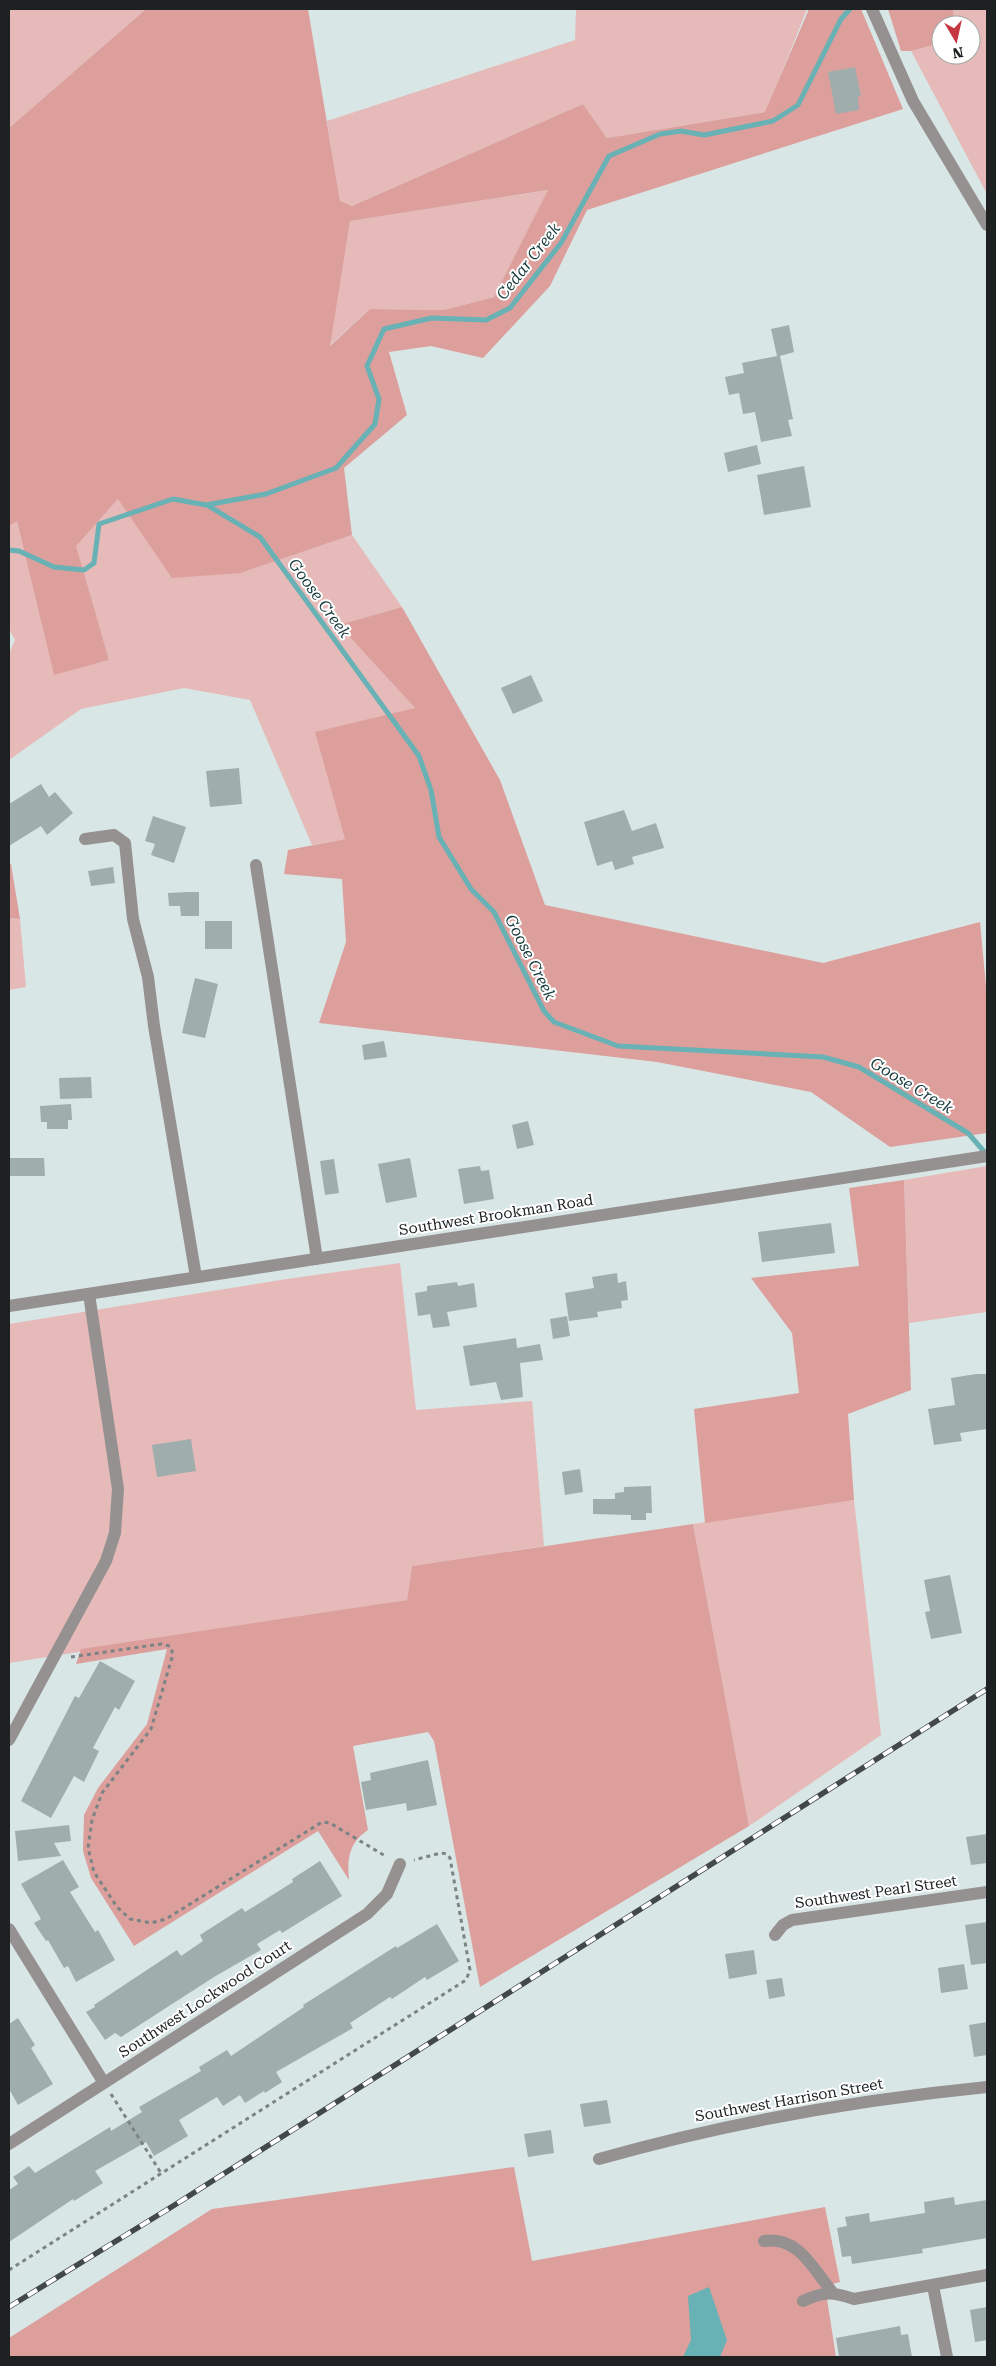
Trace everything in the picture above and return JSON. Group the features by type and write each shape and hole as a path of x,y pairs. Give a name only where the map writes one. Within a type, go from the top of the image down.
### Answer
{"street":[{"path":"874,14 912,101 987,225"},
{"path":"85,839 114,835 125,842 133,919 148,977 154,1026 196,1277"},
{"path":"256,865 317,1259"},
{"name":"Southwest Brookman Road","path":"9,1306 987,1156"},
{"path":"9,1740 106,1561 115,1533 118,1489 89,1294"},
{"name":"Southwest Lockwood Court","path":"9,2144 367,1914 387,1894 400,1864"},
{"name":"Southwest Pearl Street","path":"775,1935 783,1925 792,1920 987,1892"},
{"path":"9,1928 104,2083"},
{"name":"Southwest Harrison Street","path":"599,2159 668,2140 814,2109 860,2101 987,2087"},
{"path":"764,2241 778,2239 793,2246 833,2293"},
{"path":"803,2301 823,2293 833,2293 854,2299 987,2275"},
{"path":"933,2286 946,2357"}],"path":[{"path":"9,2270 466,1980 470,1970 450,1858 447,1854 441,1853 400,1864 330,1823 322,1822 166,1919 150,1923 130,1919 117,1907 94,1872 88,1848 92,1820 102,1793 151,1730 173,1654 170,1646 161,1644 51,1660"},
{"path":"104,2083 161,2174"}],"shaded area":[{"path":"9,9 146,9 9,128"},
{"path":"146,9 308,9 340,201 352,206 583,104 607,138 765,112 809,9 861,9 903,109 587,210 550,286 483,358 431,346 389,352 407,415 344,468 352,535 241,573 172,578 118,499 76,546 109,660 54,675 17,521 9,526 9,128","holes":["548,190 494,297 444,310 370,309 330,346 350,221"]},
{"path":"576,9 807,9 766,112 607,138 583,104 352,206 340,202 327,121 575,40"},
{"path":"888,9 953,9 954,15 931,15 931,46 911,51 901,51"},
{"path":"953,9 987,9 987,194 911,51 931,46 931,65 981,65 981,15 954,15"},
{"path":"549,190 494,297 444,310 370,309 329,346 350,221"},
{"path":"118,499 241,573 352,535 402,607 340,625 415,708 345,839 312,845 250,700 184,688 81,709 9,760 9,654 15,640 9,629 9,526 17,520 54,674 109,660 75,546"},
{"path":"402,607 500,780 545,905 823,963 980,922 987,997 987,1133 890,1147 811,1092 657,1062 319,1023 346,942 342,879 284,874 288,850 345,839 315,732 415,708 339,625"},
{"path":"9,864 11,864 20,919 9,918"},
{"path":"9,918 20,919 26,987 9,990"},
{"path":"987,1166 987,1312 909,1323 904,1180"},
{"path":"904,1180 911,1390 848,1414 854,1500 705,1523 694,1409 799,1393 792,1333 751,1278 859,1266 849,1188"},
{"path":"400,1263 416,1410 532,1401 544,1546 412,1566 407,1600 9,1663 9,1324 287,1279"},
{"path":"854,1500 881,1735 749,1826 693,1524"},
{"path":"693,1524 749,1826 480,1987 434,1741 428,1732 353,1746 368,1830 353,1846 348,1865 349,1880 318,1831 134,1946 91,1878 83,1851 84,1815 98,1788 147,1724 167,1649 76,1664 81,1649 407,1600 412,1566"},
{"path":"514,2167 532,2261 825,2207 840,2282 825,2286 836,2357 9,2357 9,2338 212,2209"}],"water":[{"path":"709,2287 727,2340 720,2357 683,2357 691,2340 688,2296"}],"building":[{"path":"855,67 861,96 858,96 859,110 836,114 828,72"},
{"path":"789,325 794,352 780,356 793,419 788,420 792,436 761,442 755,412 743,414 739,393 729,395 725,377 744,373 742,363 777,356 771,329"},
{"path":"757,445 761,464 728,472 724,453"},
{"path":"804,466 811,507 764,515 757,475"},
{"path":"531,675 543,701 513,714 501,688"},
{"path":"239,768 242,804 210,807 206,771"},
{"path":"41,784 49,797 55,792 73,813 47,835 41,826 9,846 9,804"},
{"path":"624,810 632,831 656,823 664,848 632,857 634,864 615,870 612,861 597,866 584,822"},
{"path":"153,816 186,827 174,863 151,855 155,844 145,841"},
{"path":"113,867 115,883 91,886 88,871"},
{"path":"199,892 199,916 181,916 180,906 169,906 168,893"},
{"path":"205,921 232,921 232,949 205,949"},
{"path":"195,978 218,984 205,1038 182,1033"},
{"path":"384,1041 387,1057 364,1060 362,1045"},
{"path":"91,1077 92,1098 60,1099 59,1078"},
{"path":"71,1104 72,1120 68,1120 68,1129 47,1129 47,1122 41,1122 40,1106"},
{"path":"528,1121 534,1145 517,1149 512,1125"},
{"path":"9,1158 44,1158 45,1176 9,1176"},
{"path":"410,1158 417,1197 386,1203 378,1164"},
{"path":"334,1159 339,1193 325,1195 320,1161"},
{"path":"480,1166 481,1171 489,1170 494,1199 464,1204 458,1169"},
{"path":"831,1223 835,1253 762,1262 758,1232"},
{"path":"617,1273 618,1283 626,1281 628,1300 621,1301 622,1308 597,1312 598,1317 569,1321 565,1293 594,1288 592,1277"},
{"path":"457,1282 458,1286 474,1283 477,1307 447,1312 450,1326 433,1328 430,1314 418,1316 415,1293 427,1291 427,1286"},
{"path":"567,1316 570,1336 553,1339 550,1319"},
{"path":"516,1338 517,1348 540,1344 543,1360 520,1363 523,1397 501,1400 496,1382 470,1386 463,1346"},
{"path":"987,1374 987,1429 960,1433 962,1441 934,1445 928,1409 955,1405 951,1378"},
{"path":"191,1439 196,1471 157,1477 152,1445"},
{"path":"580,1469 583,1492 565,1495 562,1472"},
{"path":"651,1486 652,1513 646,1513 646,1520 631,1520 631,1515 593,1514 593,1499 615,1499 615,1493 624,1492 624,1487"},
{"path":"950,1575 962,1633 931,1639 925,1612 930,1611 924,1580"},
{"path":"100,1661 135,1681 119,1710 115,1707 93,1748 99,1751 84,1782 74,1776 51,1818 21,1801 75,1696 79,1698"},
{"path":"428,1760 437,1805 407,1811 406,1803 366,1810 361,1782 371,1780 370,1773"},
{"path":"69,1825 71,1841 54,1843 61,1856 18,1861 15,1831"},
{"path":"987,1834 987,1863 971,1865 966,1837"},
{"path":"63,1860 79,1887 70,1892 95,1932 98,1930 115,1960 76,1982 68,1966 64,1968 48,1940 46,1941 34,1923 41,1919 21,1884"},
{"path":"320,1861 342,1896 282,1933 280,1930 257,1944 261,1950 214,1977 121,2037 115,2033 105,2040 86,2012 95,2007 94,2005 177,1950 181,1956 203,1941 200,1935 242,1908 245,1912 293,1882 292,1879"},
{"path":"987,1922 987,1963 971,1965 965,1925"},
{"path":"437,1924 459,1961 427,1980 425,1977 392,1999 390,1997 350,2023 353,2028 276,2072 282,2082 265,2093 264,2091 245,2103 240,2095 223,2106 217,2097 179,2120 188,2136 154,2156 146,2142 95,2171 103,2183 74,2201 73,2199 9,2242 9,2190 18,2184 13,2177 29,2166 35,2173 110,2127 111,2131 142,2112 139,2107 201,2071 199,2067 227,2050 231,2056 304,2007 303,2005 396,1946 397,1948"},
{"path":"754,1950 757,1974 729,1979 725,1954"},
{"path":"964,1964 968,1989 941,1993 938,1968"},
{"path":"782,1978 785,1996 769,1999 766,1980"},
{"path":"18,2018 35,2045 31,2048 53,2084 18,2105 9,2089 9,2024"},
{"path":"987,2022 987,2055 974,2057 969,2025"},
{"path":"607,2100 611,2123 584,2127 580,2104"},
{"path":"551,2130 554,2153 528,2157 524,2134"},
{"path":"954,2197 955,2205 987,2200 987,2238 922,2249 923,2253 852,2264 851,2256 842,2257 837,2228 847,2226 845,2217 869,2213 870,2222 925,2213 924,2202"},
{"path":"987,2307 987,2340 975,2342 970,2310"},
{"path":"900,2326 901,2335 908,2334 912,2357 839,2357 836,2338"}],"waterway":[{"name":"Cedar Creek","path":"9,550 19,551 54,567 84,570 94,563 99,524 173,499 206,505 266,494 336,468 375,424 379,399 367,366 384,329 432,318 486,320 510,308 561,243 609,156 660,134 681,131 704,135 773,121 798,105 841,19 850,9"},
{"name":"Goose Creek","path":"207,505 260,537 419,756 431,790 439,837 471,889 494,912 544,1011 554,1022 618,1046 823,1057 859,1067 968,1133 987,1155"}],"railway":[{"path":"9,2307 173,2206 987,1689"}]}
